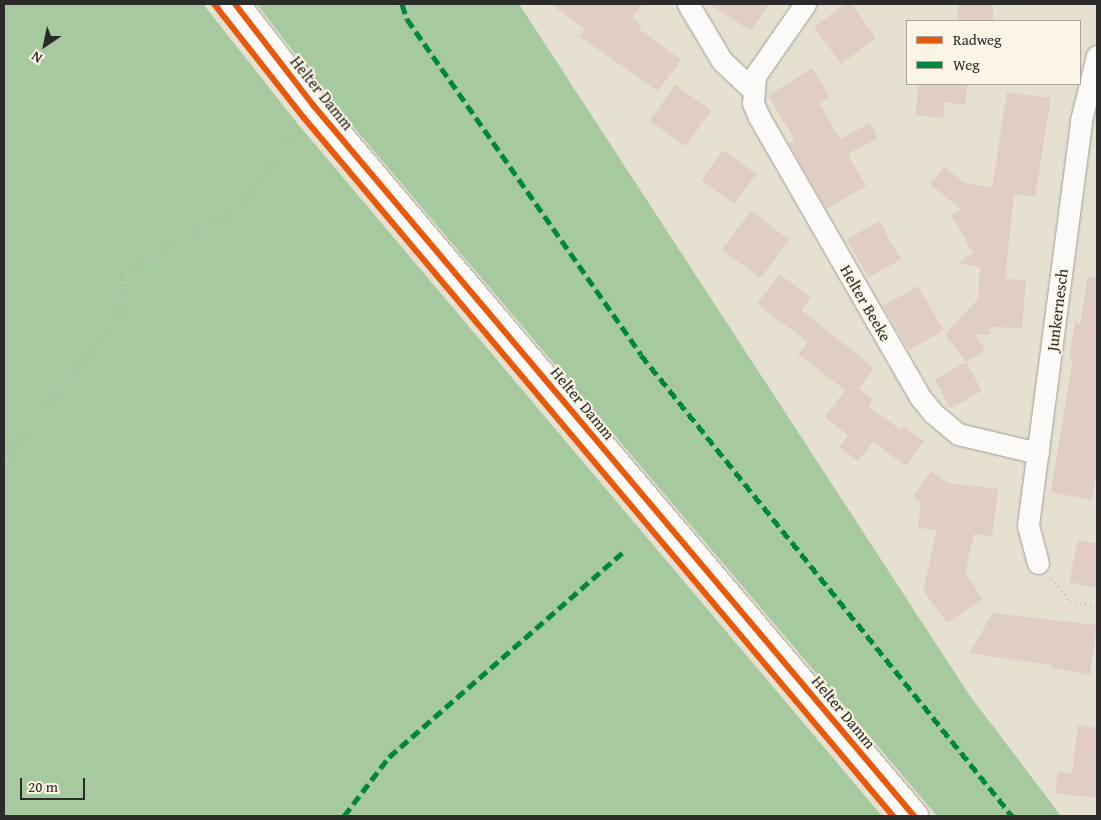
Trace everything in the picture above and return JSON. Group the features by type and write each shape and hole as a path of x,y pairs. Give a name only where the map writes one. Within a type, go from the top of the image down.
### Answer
{"street":[{"name":"Helter Damm","path":"235,4 313,105 914,816"},
{"path":"688,4 722,61 752,89"},
{"path":"752,89 755,76 805,4"},
{"name":"Junkernesch","path":"1038,563 1028,525 1081,120 1092,65"},
{"name":"Helter Beeke","path":"752,89 753,103 759,117 924,402 945,425 958,434 1038,453"}],"path":[{"path":"4,465 15,445 119,318 128,269 241,207 313,105"},
{"path":"1038,563 1070,601 1097,606"}],"green space":[{"path":"4,4 203,4 297,123 882,816 4,816"},
{"path":"257,4 519,4 970,696 1061,816 937,816 325,93"}],"building":[{"path":"551,4 643,4 632,18 641,25 638,28 681,60 658,91 579,36 585,29"},
{"path":"709,4 769,4 751,31"},
{"path":"845,4 852,4 876,38 841,64 814,27"},
{"path":"958,4 993,4 993,20 958,20"},
{"path":"812,68 830,97 819,103 840,139 870,123 878,138 848,154 866,186 826,209 789,143 795,140 768,96"},
{"path":"675,85 711,110 686,146 650,121"},
{"path":"919,85 968,85 965,105 945,102 943,118 915,115"},
{"path":"1007,92 1051,98 1035,197 1014,194 1005,279 1026,280 1022,328 991,327 990,335 975,334 985,350 966,362 945,334 978,299 980,267 957,263 973,253 951,215 962,210 930,184 945,167 964,183 992,187"},
{"path":"723,150 756,174 734,204 701,180"},
{"path":"751,211 789,240 760,278 722,249"},
{"path":"879,221 901,259 869,278 847,240"},
{"path":"779,274 811,297 801,310 874,368 859,389 873,399 868,406 901,430 904,427 924,441 906,466 873,442 858,461 839,447 848,435 825,417 845,390 798,354 808,342 757,304"},
{"path":"1088,277 1097,278 1097,468 1092,500 1051,492 1073,359 1069,358 1075,323 1080,324"},
{"path":"918,286 944,330 909,350 883,306"},
{"path":"966,362 982,391 951,408 935,379"},
{"path":"931,471 948,483 998,489 992,537 974,534 965,573 983,599 947,623 923,590 937,530 918,528 921,502 913,497"},
{"path":"1078,540 1097,544 1097,588 1069,582"},
{"path":"993,613 1097,625 1090,675 1051,668 1051,665 969,653"},
{"path":"1078,725 1097,728 1097,798 1055,793 1058,772 1072,774"}],"marked path":[{"path":"402,4 407,19 641,355 1012,816"},
{"path":"344,816 389,757 623,552"}],"cycle path":[{"path":"214,4 304,118 893,816"},
{"path":"235,4 313,105 914,816"}]}
